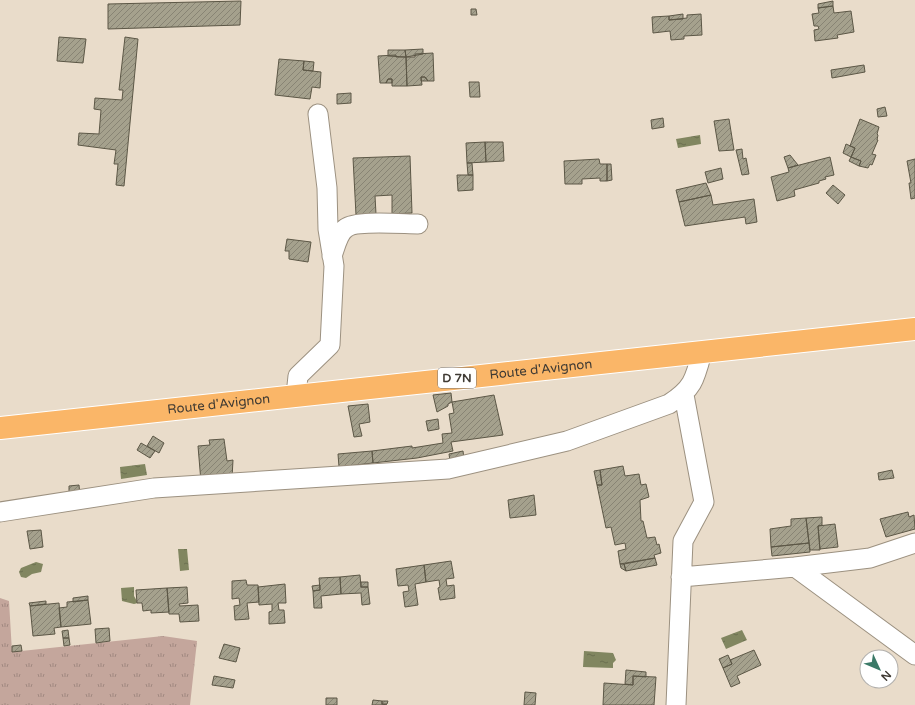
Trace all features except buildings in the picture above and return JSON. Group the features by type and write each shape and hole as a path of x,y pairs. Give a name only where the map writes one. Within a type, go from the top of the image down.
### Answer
{"main road":[{"name":"Route d'Avignon","path":"0,428 296,395 915,330"}],"street":[{"path":"296,395 298,376 330,345 334,266 328,229 327,188 318,114"},
{"path":"332,256 340,235 346,228 357,224 418,224"},
{"path":"0,512 154,488 448,468 567,441 668,404 684,395 695,379 702,352"},
{"path":"676,705 682,542 704,502 684,395"},
{"path":"681,577 795,567 870,558 915,543"},
{"path":"795,567 915,655"}],"green space":[{"path":"0,598 9,601 12,652 163,636 197,641 190,705 0,705"}],"water":[{"path":"700,135 701,144 678,148 676,139"},
{"path":"145,464 147,475 121,479 120,467"},
{"path":"178,549 187,549 189,570 180,571"},
{"path":"36,562 43,564 41,572 32,574 26,578 21,577 19,572 21,568"},
{"path":"134,587 134,596 138,603 134,604 122,601 121,588"},
{"path":"742,630 747,640 726,649 721,638"},
{"path":"584,651 613,653 616,660 613,663 613,668 583,667"}]}
